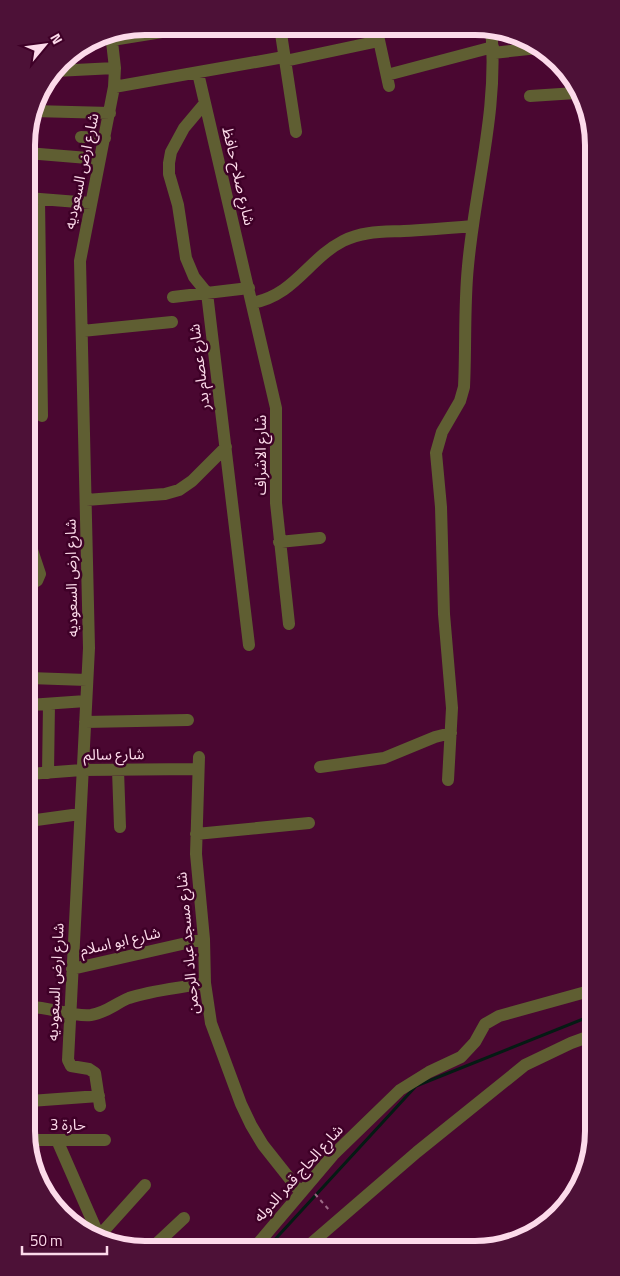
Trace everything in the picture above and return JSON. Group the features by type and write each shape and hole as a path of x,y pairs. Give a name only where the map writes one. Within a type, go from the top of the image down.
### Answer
{"street":[{"path":"281,35 296,132"},
{"path":"379,35 388,80 493,50 528,48"},
{"path":"448,780 452,708 444,614 441,506 436,452 442,432 460,401 464,387 468,267 492,93 492,36"},
{"name":"شارع ارض السعوديه","path":"35,1101 99,1101 95,1073 68,1062 89,648 80,261 114,87 115,68 112,41"},
{"path":"114,87 379,41"},
{"path":"63,71 115,68"},
{"name":"شارع صلاح حافظ","path":"198,72 249,288"},
{"path":"530,96 572,93"},
{"name":"شارع عصام بدر","path":"205,103 184,128 171,152 169,174 178,205 186,258 194,277 207,293 249,645"},
{"path":"41,111 110,113"},
{"path":"81,137 105,138"},
{"path":"35,154 100,159"},
{"path":"35,198 91,203"},
{"path":"252,303 263,301 283,291 325,253 342,241 360,234 375,231 473,226"},
{"path":"35,270 42,416"},
{"path":"173,297 249,288"},
{"name":"شارع الاشراف","path":"249,288 276,408 275,483 289,624"},
{"path":"82,331 172,322"},
{"path":"86,500 165,494 179,490 192,481 226,447"},
{"path":"280,542 320,538"},
{"path":"35,559 40,574 35,582"},
{"path":"35,678 87,680"},
{"path":"35,705 86,701"},
{"path":"48,704 48,773"},
{"path":"85,722 188,720"},
{"path":"320,767 384,758 435,737 450,733"},
{"name":"شارع سالم","path":"35,774 82,770 118,770 199,763"},
{"name":"شارع مسجد عباد الرحمن","path":"199,763 196,834 197,875 204,939 205,984 211,1022 241,1104 263,1145 301,1193"},
{"path":"118,770 120,827"},
{"path":"35,820 80,814"},
{"path":"196,834 309,823"},
{"name":"شارع ابو اسلام","path":"72,969 204,939"},
{"path":"35,1008 80,1015 96,1014 111,1009 130,998 205,984"},
{"name":"شارع الحاج قمر الدوله","path":"260,1241 333,1154 400,1090 429,1072 460,1057 475,1042 485,1024 499,1016 585,992"},
{"path":"314,1241 417,1152 525,1065 571,1043 585,1039"},
{"name":"حارة 3","path":"36,1140 105,1140"},
{"path":"57,1140 96,1230"},
{"path":"102,1232 145,1185"},
{"path":"160,1241 184,1218"}],"path":[{"path":"314,1192 323,1202"}],"waterway":[{"path":"274,1241 416,1086 585,1018"}]}
